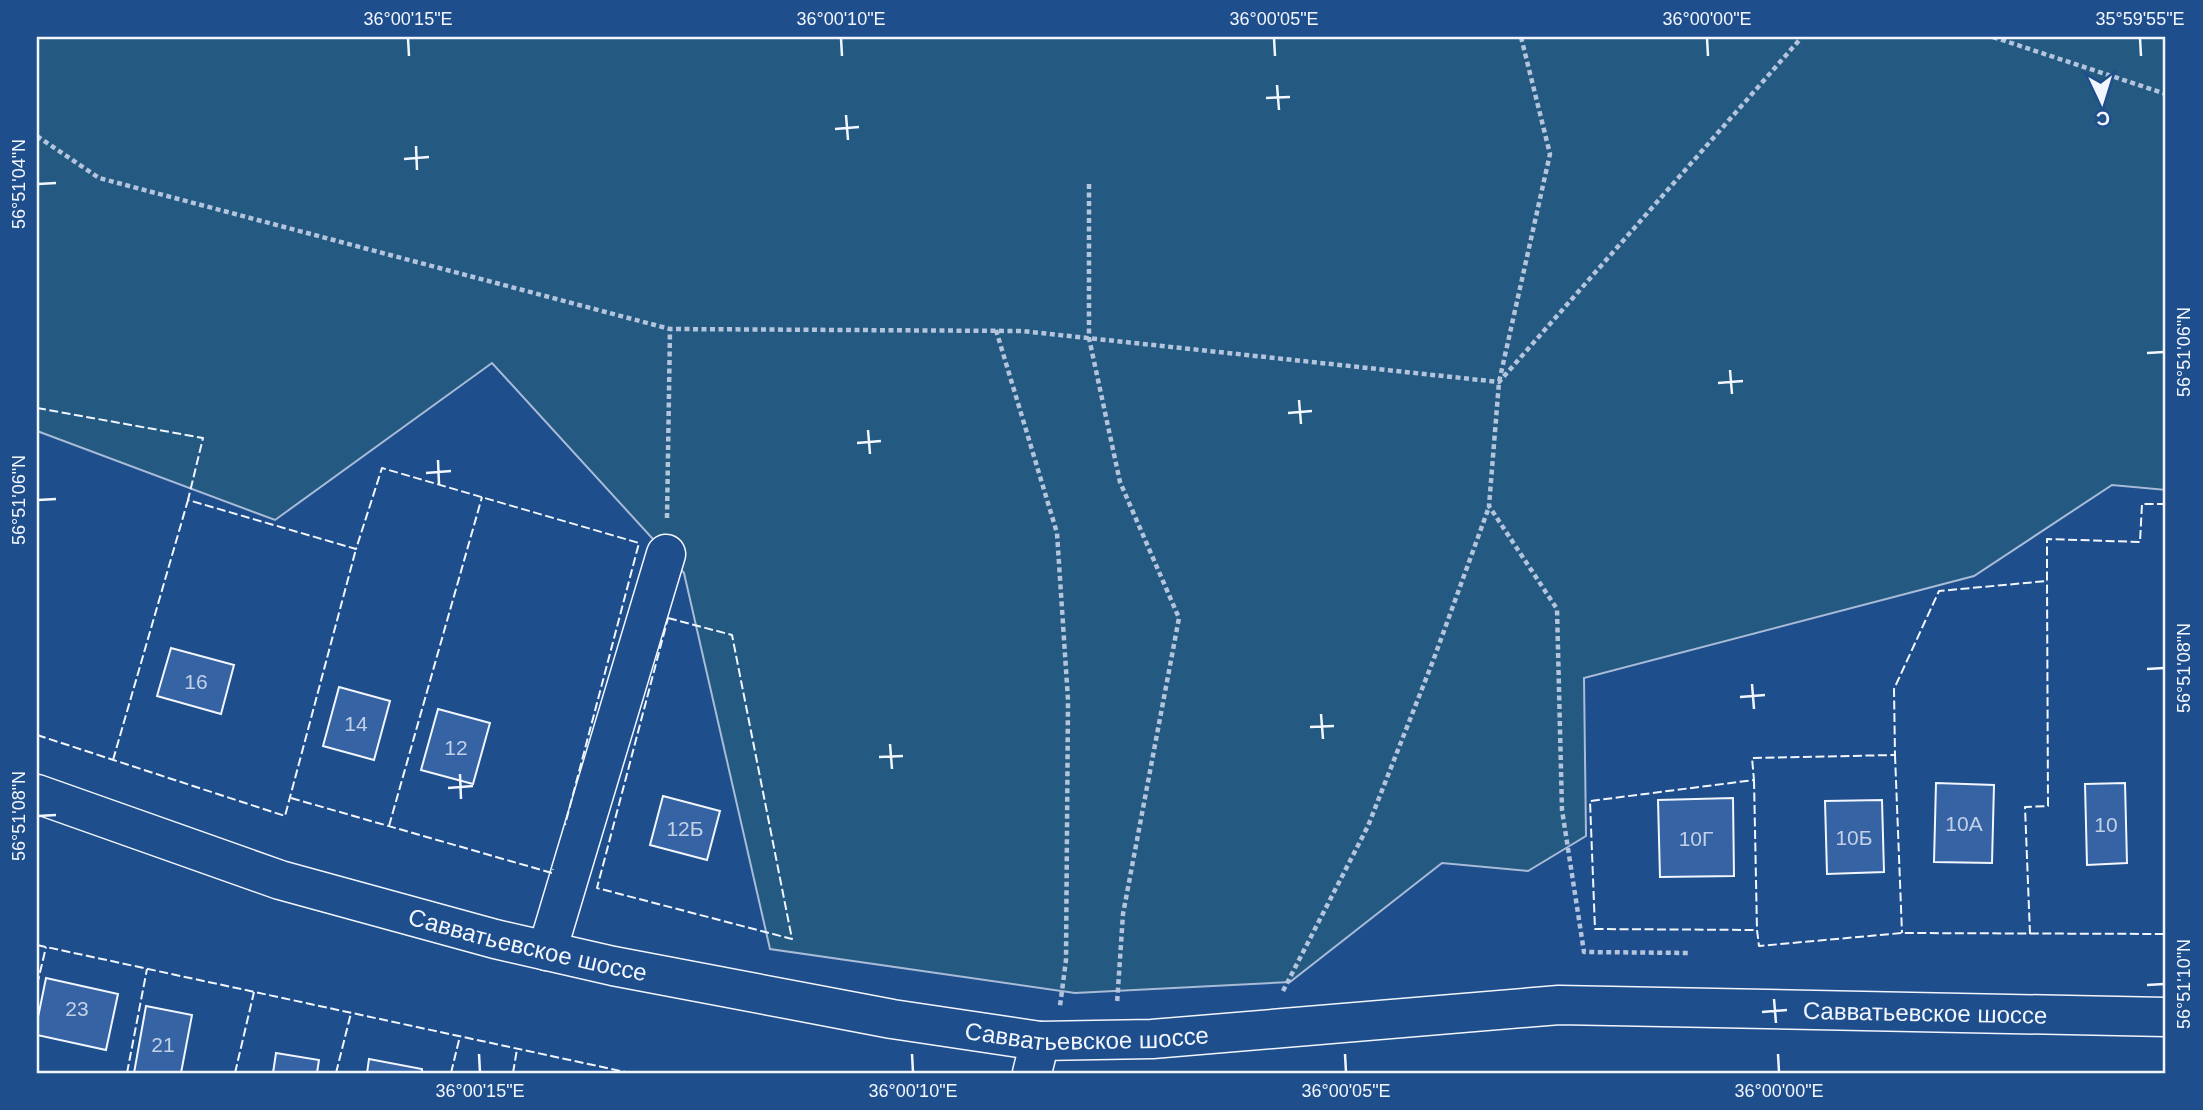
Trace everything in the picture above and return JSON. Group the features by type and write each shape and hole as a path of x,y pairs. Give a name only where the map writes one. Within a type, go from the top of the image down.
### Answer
{"main road":[{"path":"547,951 666,554"},
{"name":"Савватьевское шоссе","path":"37,794 281,880 495,939 613,967 892,1019 1039,1060 1114,1040 1559,1005 2166,1017"}],"path":[{"path":"1264,1030 1368,825 1433,660 1489,506 1499,382 1550,153 1521,37"},
{"path":"1499,382 1802,37"},
{"path":"1993,37 2166,94"},
{"path":"37,136 99,178 670,329 1022,331 1499,382"},
{"path":"1089,184 1089,338 1120,482 1179,618 1124,914 1114,1040"},
{"path":"666,554 670,329"},
{"path":"996,331 1057,533 1068,700 1066,960 1039,1060"},
{"path":"1489,506 1557,609 1562,810 1584,952 1689,953"}],"shaded area":[{"path":"37,37 2166,37 2166,490 2112,485 1974,576 1584,678 1586,836 1528,871 1442,863 1290,982 1075,993 770,949 684,573 492,363 275,520 37,431"}],"building":[{"path":"171,648 234,665 221,714 157,696"},
{"path":"339,687 390,701 374,760 323,746"},
{"path":"438,709 490,723 473,784 421,770"},
{"path":"1936,783 1994,785 1992,863 1934,862"},
{"path":"2125,783 2127,863 2087,865 2085,784"},
{"path":"663,796 720,811 707,860 650,845"},
{"path":"1733,798 1734,876 1660,877 1658,800"},
{"path":"1882,800 1884,872 1827,874 1825,801"},
{"path":"46,978 118,994 106,1050 37,1035"},
{"path":"146,1006 192,1015 181,1073 134,1073"},
{"path":"276,1053 319,1060 317,1073 273,1073"},
{"path":"369,1059 422,1069 422,1073 367,1073"}],"fence":[{"path":"37,408 203,438 188,500 356,549 382,468 639,543 565,825"},
{"path":"389,826 482,497"},
{"path":"113,760 188,500"},
{"path":"2166,504 2142,504 2140,542 2047,539 2047,581 1939,591 1894,689 1895,755 1752,758 1754,780 1590,801 1595,929 1757,930 1759,946 1902,933 2166,934"},
{"path":"37,735 285,816 356,549"},
{"path":"2030,934 2025,807 2048,806 2047,581"},
{"path":"668,618 732,635 792,939 597,888 668,618"},
{"path":"1895,755 1902,933"},
{"path":"1754,780 1757,930"},
{"path":"291,798 552,873 553,869"},
{"path":"37,945 630,1073"},
{"path":"37,985 46,947"},
{"path":"127,1073 147,969"},
{"path":"235,1073 254,992"},
{"path":"336,1073 351,1013"},
{"path":"451,1073 460,1036"},
{"path":"513,1073 517,1049"}]}
